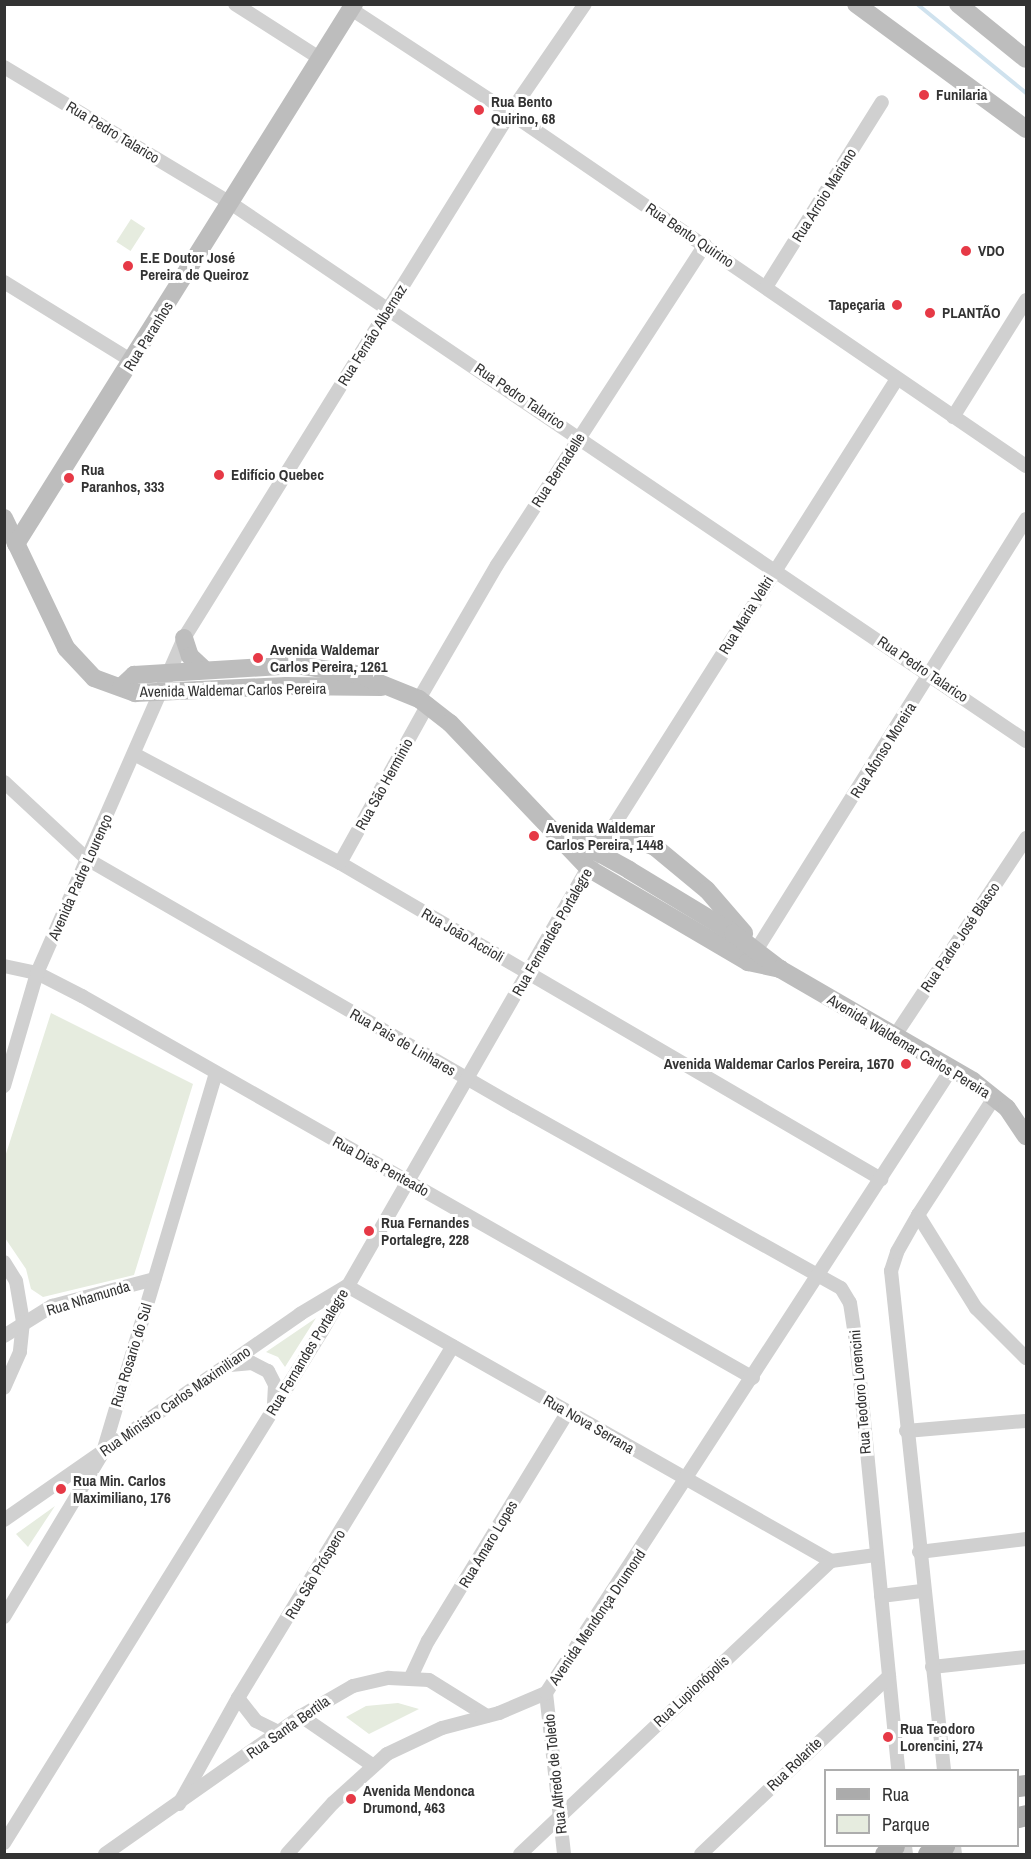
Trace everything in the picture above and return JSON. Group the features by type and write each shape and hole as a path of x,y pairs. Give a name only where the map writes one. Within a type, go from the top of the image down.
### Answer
{"street":[{"path":"235,4 318,57"},
{"path":"856,4 1026,129"},
{"path":"958,4 1026,59"},
{"name":"Rua Fernão Albernaz","path":"169,672 184,638 388,309 510,113 584,5"},
{"name":"Rua Paranhos","path":"16,544 132,361 318,57 352,7"},
{"name":"Rua Bento Quirino","path":"352,7 705,245 1026,466"},
{"name":"Rua Pedro Talarico","path":"4,67 229,202 579,436 1026,741"},
{"name":"Rua Arroio Mariano","path":"766,287 882,102"},
{"name":"Rua Bernadelle","path":"424,702 497,565 705,245"},
{"path":"4,282 132,361"},
{"path":"953,417 1026,300"},
{"name":"Rua Maria Veltri","path":"597,852 774,568 897,379"},
{"name":"Avenida Waldemar Carlos Pereira","path":"4,518 66,648 94,678 135,693 286,686 382,687"},
{"name":"Rua Afonso Moreira","path":"757,949 1026,519"},
{"path":"184,638 190,656 204,669"},
{"name":"Avenida Waldemar Carlos Pereira","path":"121,687 134,675 204,669 308,667 357,674 382,687 424,702 564,841 588,868 748,962 780,969"},
{"name":"Avenida Padre Lourenço","path":"4,1086 37,973 169,672"},
{"name":"Rua São Herminio","path":"340,863 424,702"},
{"name":"Rua João Accioli","path":"134,754 340,863 881,1179"},
{"name":"Rua Pais de Linhares","path":"4,782 87,860 466,1078 819,1277"},
{"path":"564,841 611,830"},
{"name":"Avenida Waldemar Carlos Pereira","path":"611,830 634,837 680,864 757,949 780,969 894,1037 952,1068 1012,1113 1026,1136"},
{"name":"Rua Padre José Blasco","path":"894,1037 1026,838"},
{"name":"Avenida Waldemar Carlos Pereira","path":"564,841 597,852 757,949"},
{"name":"Rua Fernandes Portalegre","path":"4,1844 322,1331 597,852"},
{"name":"Rua Dias Penteado","path":"4,966 37,973 753,1378"},
{"path":"819,1277 952,1068"},
{"name":"Rua Rosario do Sul","path":"4,1617 103,1452 216,1073"},
{"path":"944,1769 922,1591 891,1271 897,1252 918,1215 994,1098"},
{"path":"918,1215 976,1308 1026,1358"},
{"path":"4,1262 16,1281 23,1322 20,1352 4,1388"},
{"name":"Avenida Mendonça Drumond","path":"287,1854 372,1765 433,1731 487,1716 546,1693 688,1480 819,1277"},
{"name":"Rua Teodoro Lorencini","path":"819,1277 841,1288 850,1303 898,1769"},
{"name":"Rua Nhamunda","path":"4,1336 23,1322 52,1306 154,1279"},
{"name":"Rua Ministro Carlos Maximiliano","path":"4,1520 300,1314 347,1286"},
{"name":"Rua Nova Serrana","path":"347,1286 831,1561"},
{"path":"300,1314 315,1315 322,1331"},
{"name":"Rua São Próspero","path":"179,1804 238,1698 453,1346"},
{"path":"225,1366 245,1363 264,1367 275,1385 274,1407"},
{"name":"Rua Amaro Lopes","path":"411,1677 428,1641 568,1412"},
{"path":"906,1431 1026,1421"},
{"path":"919,1552 1026,1539"},
{"path":"831,1561 876,1555"},
{"name":"Rua Lupionópolis","path":"520,1854 831,1561"},
{"path":"881,1596 922,1591"},
{"path":"932,1667 1026,1657"},
{"name":"Rua Rolarite","path":"701,1854 889,1676"},
{"name":"Rua Santa Bertila","path":"105,1854 301,1716 353,1686 411,1677 446,1689 487,1716"},
{"name":"Rua Alfredo de Toledo","path":"546,1693 564,1854"},
{"path":"238,1698 256,1721 279,1732"},
{"path":"301,1716 372,1765"}],"green space":[{"path":"131,219 145,228 131,251 116,242"},
{"path":"51,1013 193,1084 134,1275 43,1297 31,1289 26,1269 5,1238 4,1160"},
{"path":"316,1318 285,1367 278,1357 266,1352"},
{"path":"55,1506 28,1547 16,1534"},
{"path":"398,1703 419,1709 369,1734 346,1717 366,1706"}],"waterway":[{"path":"917,4 1026,93"}],"place":[{"name":"Funilaria","path":"924,95"},
{"name":"Rua Bento Quirino, 68","path":"479,110"},
{"name":"VDO","path":"966,251"},
{"name":"E.E Doutor José Pereira de Queiroz","path":"128,266"},
{"name":"Tapeçaria","path":"897,305"},
{"name":"PLANTÃO","path":"930,313"},
{"name":"Edifício Quebec","path":"219,475"},
{"name":"Rua Paranhos, 333","path":"69,478"},
{"name":"Avenida Waldemar Carlos Pereira, 1261","path":"258,658"},
{"name":"Avenida Waldemar Carlos Pereira, 1448","path":"534,836"},
{"name":"Avenida Waldemar Carlos Pereira, 1670","path":"906,1064"},
{"name":"Rua Fernandes Portalegre, 228","path":"369,1231"},
{"name":"Rua Min. Carlos Maximiliano, 176","path":"61,1489"},
{"name":"Rua Teodoro Lorencini, 274","path":"888,1737"},
{"name":"Avenida Mendonca Drumond, 463","path":"351,1799"}]}
